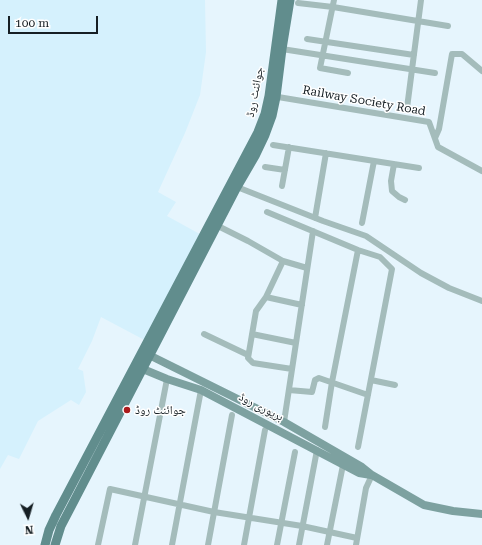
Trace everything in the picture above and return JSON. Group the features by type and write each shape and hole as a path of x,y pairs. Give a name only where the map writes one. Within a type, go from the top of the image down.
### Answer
{"main road":[{"name":"جوائنٹ روڈ","path":"45,545 49,530 56,515 218,226 265,135 272,116 282,0"},
{"name":"جوائنٹ روڈ","path":"146,353 230,183 254,142 273,96 282,49 294,1"},
{"name":"بریوری روڈ","path":"146,353 284,422 424,505 453,511 482,514"},
{"name":"جوائنٹ روڈ","path":"55,545 64,519 138,368"},
{"name":"بریوری روڈ","path":"138,368 201,390 359,473 372,475"}],"street":[{"path":"334,0 320,68 348,73"},
{"path":"407,108 421,0"},
{"path":"294,1 448,26"},
{"path":"307,39 414,55"},
{"path":"282,49 435,73"},
{"path":"435,138 439,129 452,54 462,54 482,71"},
{"name":"Railway Society Road","path":"273,96 429,122 438,147 482,171"},
{"path":"273,145 420,168"},
{"path":"282,186 289,147"},
{"path":"315,218 326,153"},
{"path":"362,223 374,161"},
{"path":"394,164 391,181 392,191 405,200"},
{"path":"265,167 285,170"},
{"path":"237,187 315,218 366,236 421,274 449,288 482,301"},
{"path":"267,212 358,250 380,257 392,269 358,447"},
{"path":"218,226 283,261 307,268"},
{"path":"284,422 313,231"},
{"path":"325,427 332,382 358,250"},
{"path":"283,261 266,298 256,311 248,355 250,361 253,363 292,369"},
{"path":"266,298 302,305"},
{"path":"204,334 248,355"},
{"path":"252,334 296,343"},
{"path":"289,390 312,392 316,379 319,378 368,395"},
{"path":"135,545 167,379"},
{"path":"370,380 395,385"},
{"path":"172,545 201,390"},
{"path":"208,545 232,415"},
{"path":"244,545 265,430"},
{"path":"299,545 317,450"},
{"path":"277,545 295,452"},
{"path":"327,545 343,465"},
{"path":"98,545 110,489 214,512 282,522 330,532 357,542 366,488 372,475"}],"shaded area":[{"path":"0,0 205,0 206,52 200,95 185,133 158,192 176,202 167,216 207,238 152,344 101,317 92,341 78,369 83,371 86,392 79,405 71,400 38,421 19,459 8,455 0,469"}],"place":[{"name":"جوائنٹ روڈ","path":"127,410"}]}
